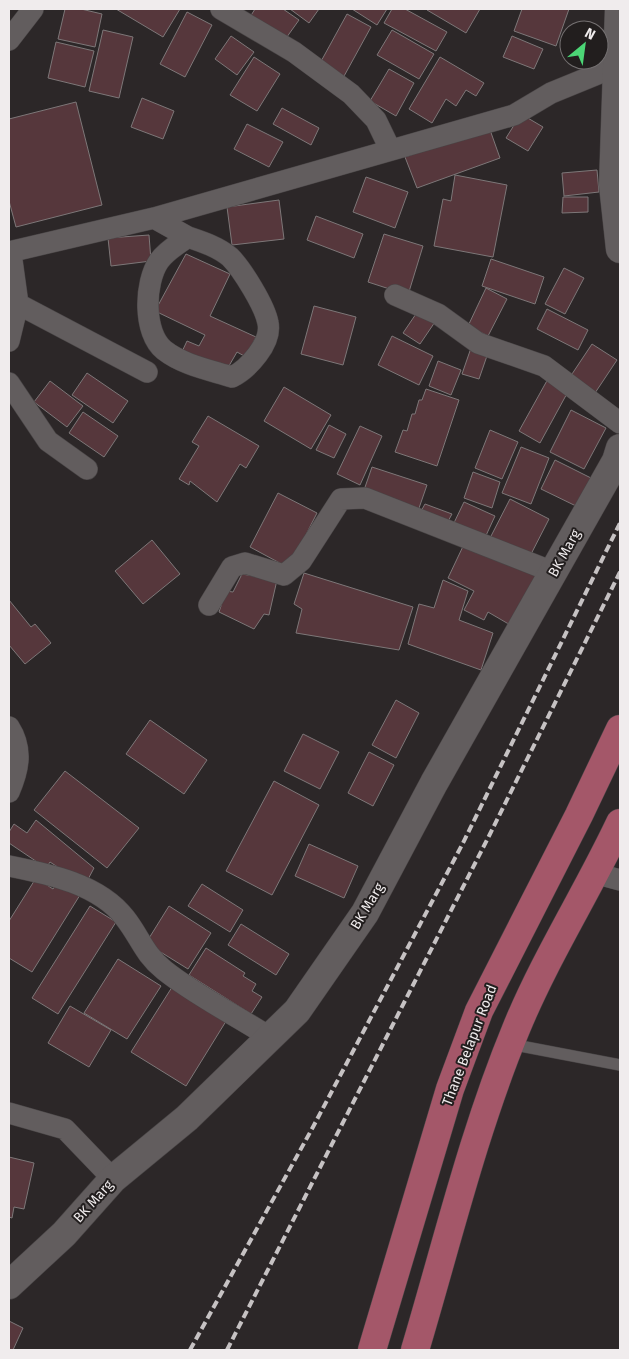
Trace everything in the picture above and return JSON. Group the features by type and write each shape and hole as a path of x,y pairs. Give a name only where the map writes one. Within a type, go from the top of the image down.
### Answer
{"main road":[{"name":"Thane Belapur Road","path":"372,1350 450,1089 479,1011 579,815 620,729"},
{"path":"415,1350 488,1102 510,1044 546,967 620,823"}],"street":[{"path":"9,40 33,9"},
{"path":"223,9 266,37 294,52 351,94 376,120 390,149"},
{"path":"620,9 613,185 620,249"},
{"path":"9,341 18,304 10,252 154,218 514,115 618,49"},
{"path":"154,218 188,237 217,248 243,272 268,323 267,336 250,365 232,377 176,358 162,349 153,337 148,318 152,274 160,261 188,237"},
{"path":"395,294 438,314 478,343 544,366 620,423"},
{"path":"18,304 147,372"},
{"path":"9,383 48,441 87,469"},
{"name":"BK Marg","path":"9,1285 64,1234 113,1179 187,1118 297,1011 365,913 434,783 616,461 620,448"},
{"path":"209,605 232,567 245,563 284,575 301,561 341,499 365,498 553,572"},
{"path":"9,727 15,737 20,759 9,792"},
{"path":"9,866 47,874 98,895 112,905 126,919 148,955 165,971 271,1038"},
{"path":"594,874 620,880"},
{"path":"9,1113 65,1129 113,1179"}],"lane":[{"path":"510,1044 620,1065"}],"building":[{"path":"65,9 81,9 102,14 95,47 58,39"},
{"path":"116,9 180,9 163,37"},
{"path":"255,9 283,9 299,20 284,41 250,17"},
{"path":"290,9 319,9 309,23"},
{"path":"352,9 387,9 377,25"},
{"path":"392,9 405,9 447,32 436,51 384,23"},
{"path":"428,9 480,9 466,33"},
{"path":"522,9 569,9 565,20 559,20 559,37 556,46 514,31"},
{"path":"187,12 212,25 185,77 160,64"},
{"path":"347,14 371,27 343,78 319,65"},
{"path":"103,30 133,37 119,98 89,91"},
{"path":"392,30 434,54 419,79 377,55"},
{"path":"231,36 254,52 237,75 215,59"},
{"path":"512,36 543,49 534,69 503,57"},
{"path":"56,42 94,51 85,87 48,78"},
{"path":"254,57 280,74 257,111 230,95"},
{"path":"440,57 484,83 476,96 466,90 456,106 446,99 432,123 409,109"},
{"path":"389,69 414,83 396,116 370,101"},
{"path":"142,98 174,111 163,139 131,127"},
{"path":"76,102 102,205 16,227 9,201 9,119"},
{"path":"282,108 319,128 311,145 273,124"},
{"path":"521,114 543,127 528,151 506,138"},
{"path":"247,124 283,142 269,167 234,149"},
{"path":"489,127 500,158 417,188 405,157"},
{"path":"597,170 599,192 564,196 562,173"},
{"path":"455,175 507,185 493,257 434,246 443,199 451,201"},
{"path":"366,177 408,192 395,228 353,212"},
{"path":"563,197 588,197 588,212 562,213"},
{"path":"279,200 284,239 232,245 227,207"},
{"path":"316,216 363,234 354,258 307,240"},
{"path":"384,234 423,246 408,295 368,282"},
{"path":"149,235 151,261 111,266 108,238"},
{"path":"186,254 230,274 210,316 256,337 246,357 237,352 226,371 180,356 187,341 199,346 205,335 155,311"},
{"path":"491,259 544,277 535,304 482,286"},
{"path":"564,268 584,278 565,314 545,304"},
{"path":"486,288 507,299 488,336 468,326"},
{"path":"314,306 356,317 343,365 301,354"},
{"path":"420,308 437,319 420,344 403,333"},
{"path":"547,309 588,330 578,350 537,329"},
{"path":"392,336 433,356 419,385 378,365"},
{"path":"592,344 617,360 595,393 570,377"},
{"path":"472,345 489,350 479,379 462,374"},
{"path":"438,361 461,370 451,395 429,386"},
{"path":"87,373 128,401 113,423 72,395"},
{"path":"549,377 570,388 540,443 519,431"},
{"path":"50,381 83,406 67,427 34,402"},
{"path":"284,387 331,415 311,449 264,421"},
{"path":"426,389 459,400 437,466 395,452 403,430 407,431 412,414 415,414 419,400 422,400"},
{"path":"571,410 606,428 584,469 550,452"},
{"path":"83,412 118,436 104,457 69,433"},
{"path":"208,416 259,446 246,468 240,464 217,502 190,481 189,485 179,479 199,446 192,442"},
{"path":"329,425 346,434 334,458 316,450"},
{"path":"360,426 382,436 360,485 337,474"},
{"path":"490,430 518,442 502,479 475,468"},
{"path":"521,447 549,458 531,504 502,493"},
{"path":"555,460 591,478 576,506 541,489"},
{"path":"372,467 427,485 418,511 363,493"},
{"path":"473,472 500,482 492,508 464,498"},
{"path":"278,493 317,513 289,568 250,547"},
{"path":"510,499 549,519 528,560 489,540"},
{"path":"464,502 495,516 483,542 452,527"},
{"path":"425,504 452,514 446,525 420,513"},
{"path":"152,540 180,574 143,604 115,571"},
{"path":"466,540 541,569 512,626 488,612 484,620 464,610 474,591 448,578"},
{"path":"304,573 413,607 399,650 296,633 302,609 294,604"},
{"path":"242,574 277,580 269,615 264,614 254,629 219,612 226,591 233,592"},
{"path":"443,580 468,591 459,620 493,633 481,670 408,644 419,604 434,608"},
{"path":"9,600 31,627 35,624 51,643 25,664 9,645"},
{"path":"396,700 419,713 396,758 372,745"},
{"path":"150,720 207,760 184,794 126,754"},
{"path":"303,734 339,752 320,789 284,771"},
{"path":"369,752 394,765 373,806 348,793"},
{"path":"65,771 139,828 107,868 34,810"},
{"path":"274,781 319,805 272,895 226,871"},
{"path":"36,820 94,868 85,885 50,862 46,868 9,843 9,832 14,824 27,833"},
{"path":"309,844 358,866 344,898 295,876"},
{"path":"36,878 53,889 58,881 80,895 32,972 9,958 9,921"},
{"path":"202,884 243,910 230,932 188,906"},
{"path":"90,906 116,922 58,1014 32,998"},
{"path":"169,906 211,933 188,969 146,943"},
{"path":"241,924 289,954 276,975 228,945"},
{"path":"206,948 245,973 243,976 256,984 252,991 262,997 251,1014 189,975"},
{"path":"118,959 161,986 127,1039 84,1013"},
{"path":"174,984 228,1018 186,1086 131,1052"},
{"path":"70,1006 111,1030 89,1067 48,1043"},
{"path":"9,1157 34,1163 24,1209 14,1207 12,1218 9,1217"},
{"path":"9,1321 23,1328 13,1350 9,1350"}],"railway":[{"path":"190,1350 313,1127 463,843 620,523"},
{"path":"227,1350 489,836 620,572"}]}
